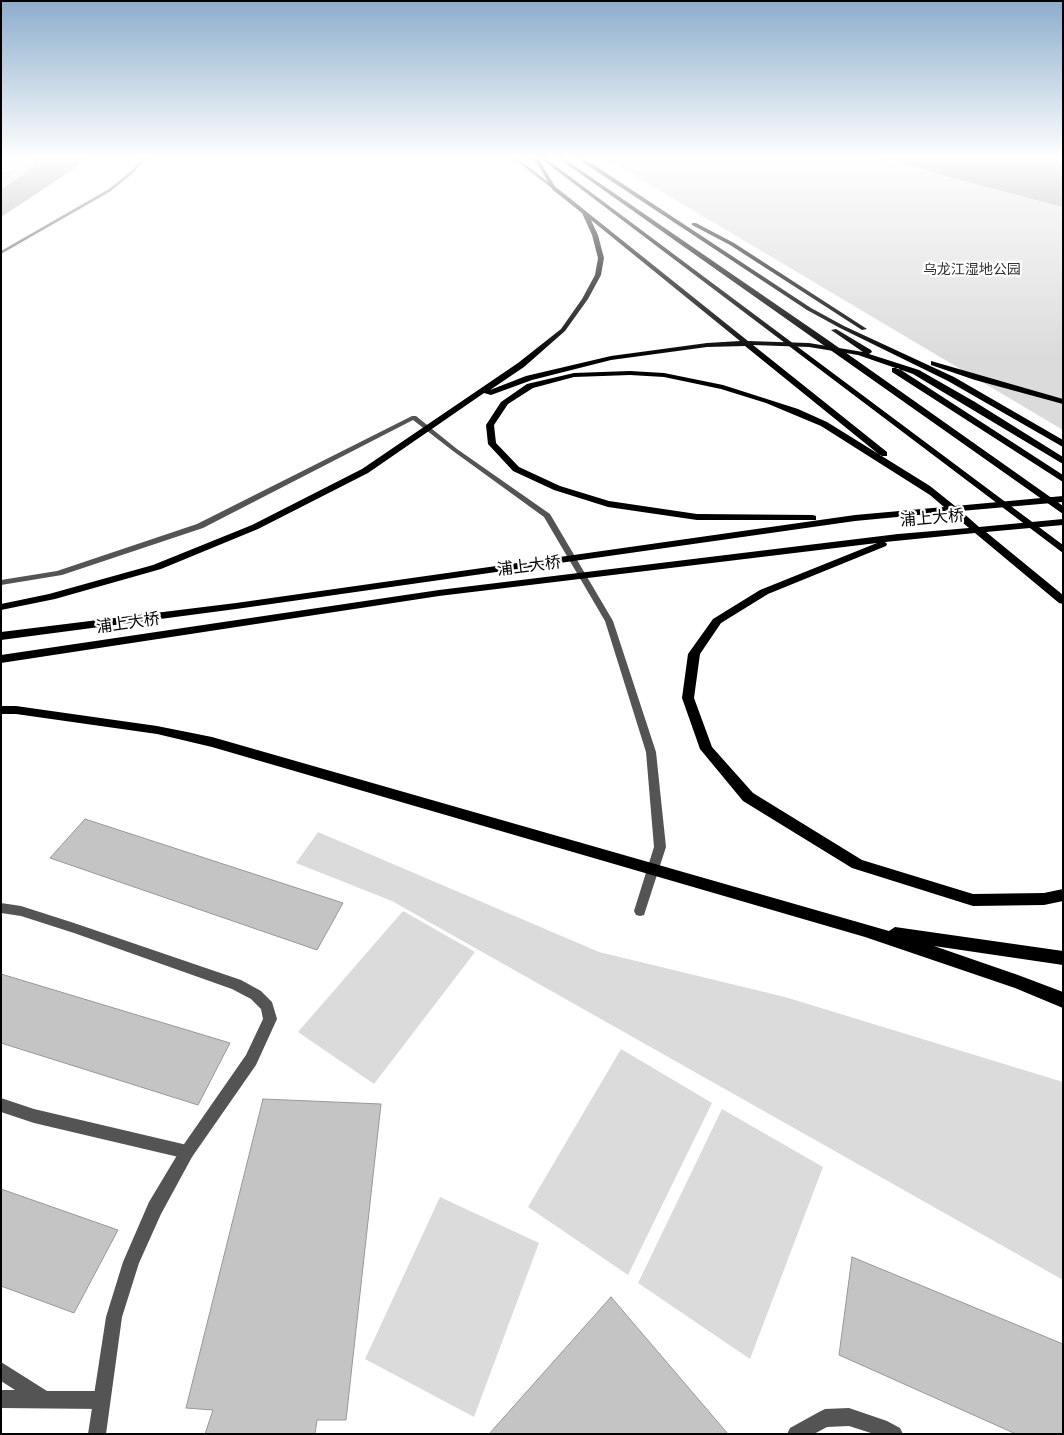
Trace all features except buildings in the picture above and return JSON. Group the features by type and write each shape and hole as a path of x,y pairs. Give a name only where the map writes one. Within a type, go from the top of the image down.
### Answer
{"highway":[{"path":"631,225 1063,550"},
{"path":"656,225 1063,511"}],"main road":[{"path":"1,607 51,596 157,567 255,527 365,471 521,365 562,330 585,299 598,275 601,258 596,235 591,225"},
{"path":"600,225 933,493 1063,601"},
{"path":"682,225 783,292 842,327 951,379 1063,444"},
{"path":"696,225 732,244 855,324 924,360 978,378 1063,402"},
{"path":"783,292 842,336 1063,478"},
{"path":"466,402 529,378 611,358 707,345 754,343 809,345 859,353 916,372 972,404 1063,461"},
{"path":"855,518 697,517 608,504 557,488 516,469 492,444 490,425 505,402 530,386 574,375 630,373 664,375 723,387 769,401 824,424 933,493"},
{"path":"1,636 236,606 855,518 1063,499"},
{"name":"浦上大桥","path":"1,658 439,593 898,537 1063,522"},
{"path":"898,537 764,592 717,621 694,654 688,698 706,749 748,797 857,864 973,900 1044,899 1063,895"},
{"path":"1,710 16,710 158,730 212,742 865,930 1018,982 1063,1000"},
{"path":"865,930 1063,958"}],"street":[{"path":"1,254 50,225"},
{"path":"1,583 59,573 200,526 414,417 455,450 547,516 609,622 651,752 660,847 640,911"},
{"path":"1,908 21,911 74,928 236,984 256,995 267,1006 270,1018 251,1060 187,1152 155,1208 131,1262 114,1318 97,1434"},
{"path":"1,1105 34,1116 187,1152"},
{"path":"1,1371 45,1399"},
{"path":"1,1398 101,1400"},
{"path":"796,1434 825,1418 849,1417 881,1427 894,1434"}],"green space":[{"name":"乌龙江湿地公园","path":"718,225 1063,225 1063,430"},
{"path":"318,832 599,952 785,997 1063,1082 1063,1280 392,901 296,863"},
{"path":"403,911 475,952 374,1084 298,1032"},
{"path":"621,1049 712,1103 628,1275 528,1207"},
{"path":"722,1109 823,1167 750,1359 638,1283"},
{"path":"440,1197 539,1243 474,1417 365,1359"}]}
